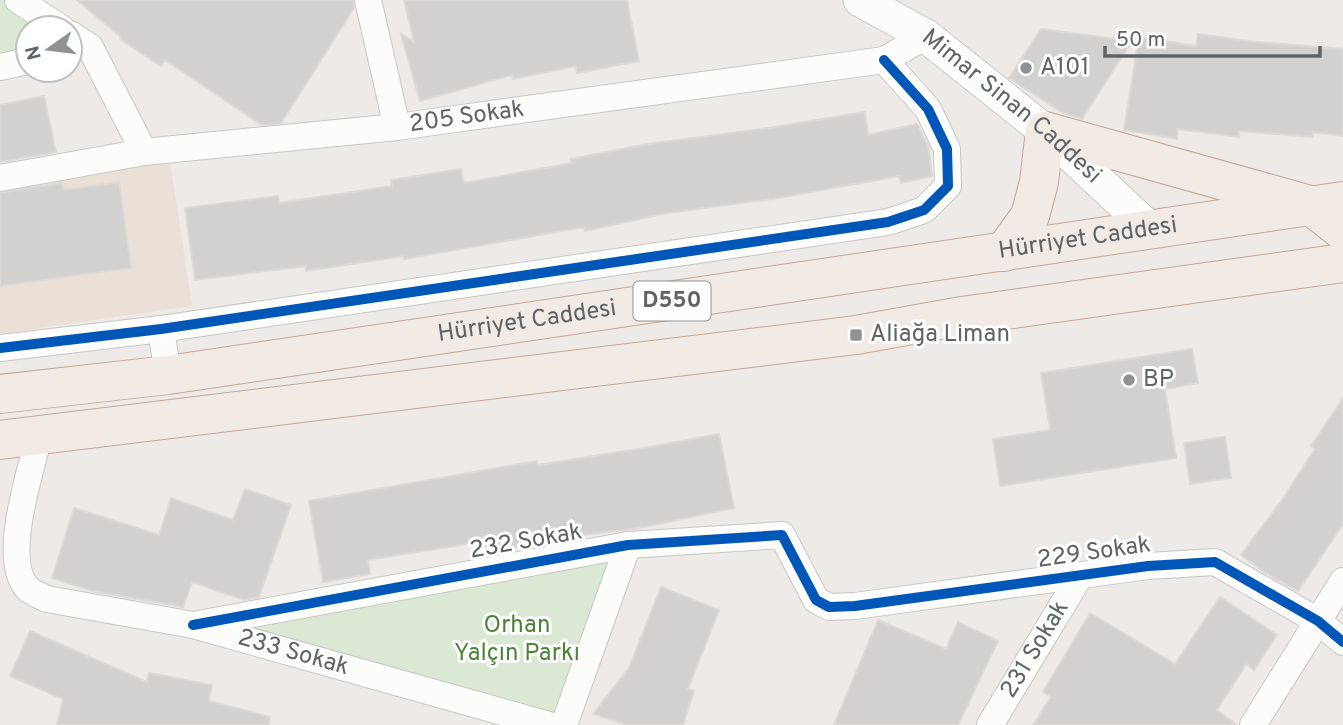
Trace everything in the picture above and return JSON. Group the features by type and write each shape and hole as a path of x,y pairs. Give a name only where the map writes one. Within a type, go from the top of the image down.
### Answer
{"highway":[{"path":"1004,253 1030,216 1039,182 1045,131 1327,203 1343,232"},
{"name":"Hürriyet Caddesi","path":"0,394 168,375 1327,203"},
{"path":"1151,230 1202,284"},
{"name":"Hürriyet Caddesi","path":"0,440 856,335 962,316 1202,284 1334,273"}],"street":[{"path":"18,0 40,14"},
{"path":"368,0 397,127"},
{"name":"Mimar Sinan Caddesi","path":"860,0 926,36 1045,131 1151,230"},
{"name":"205 Sokak","path":"0,178 144,152 397,127 884,60 926,36"},
{"path":"84,55 144,152"},
{"path":"0,348 161,329 888,222 925,210 948,186 947,149 928,109 884,60"},
{"path":"161,329 168,375"},
{"name":"233 Sokak","path":"40,436 17,524 14,547 18,572 28,589 47,599 193,625 550,725"},
{"name":"232 Sokak","path":"193,625 628,545 782,535 816,600 829,607"},
{"path":"564,725 628,545"},
{"name":"229 Sokak","path":"829,607 855,607 1148,566 1215,562 1318,621 1343,642"},
{"name":"231 Sokak","path":"990,725 1080,576"},
{"path":"1254,725 1343,581"}],"shaded area":[{"path":"170,162 192,306 0,334 0,187"}],"green space":[{"path":"0,0 18,0 40,14 14,14 14,64 0,67"},
{"name":"Orhan Yalçın Parkı","path":"628,545 564,725 193,625"}],"building":[{"path":"77,0 353,0 354,8 281,123 262,125 165,60 161,66 120,39 121,37"},
{"path":"404,0 627,0 639,61 577,73 576,66 513,79 512,75 420,101 401,34 414,42"},
{"path":"1041,29 1132,41 1082,119 1063,113 1009,78"},
{"path":"1198,34 1343,49 1343,136 1313,132 1313,137 1239,131 1239,137 1178,129 1177,139 1124,130 1139,37 1196,46"},
{"path":"44,96 56,152 0,162 0,105"},
{"path":"865,112 868,135 917,124 928,145 932,176 901,183 899,176 772,199 667,213 585,231 584,227 404,259 403,256 306,271 306,266 195,280 185,208 278,196 279,203 392,186 391,180 461,169 464,183 572,163 571,159 648,144"},
{"path":"119,182 131,268 0,286 0,193 62,183 64,190"},
{"path":"1192,349 1198,383 1165,389 1176,458 1000,486 993,439 1050,430 1041,373"},
{"path":"1343,398 1343,524 1298,591 1241,555 1282,500 1315,449 1311,446"},
{"path":"719,434 734,508 639,528 567,537 487,553 485,541 368,560 370,574 323,582 309,501 537,461 538,465"},
{"path":"1225,437 1231,478 1190,484 1184,443"},
{"path":"245,489 291,505 259,597 244,600 192,582 183,607 93,591 52,578 74,508 159,535 171,498 233,520"},
{"path":"661,587 719,610 688,689 694,691 683,725 627,725 593,714 629,668"},
{"path":"1220,597 1277,635 1254,670 1246,664 1217,710 1237,725 1033,725 1051,697 1043,692 1090,613 1175,664"},
{"path":"878,620 946,649 958,622 998,641 958,725 834,725"},
{"path":"30,631 147,682 149,673 212,685 209,701 270,717 269,725 57,725 63,699 10,676"}],"cycle path":[{"path":"0,348 161,329 888,222 924,210 948,186 947,149 928,109 884,60"},
{"path":"193,625 628,545 782,535 816,600 829,607 855,606 1148,566 1215,562 1318,621 1343,642"}],"place":[{"name":"A101","path":"1026,68"},
{"name":"Aliağa Liman","path":"856,335"},
{"name":"BP","path":"1129,380"}]}
